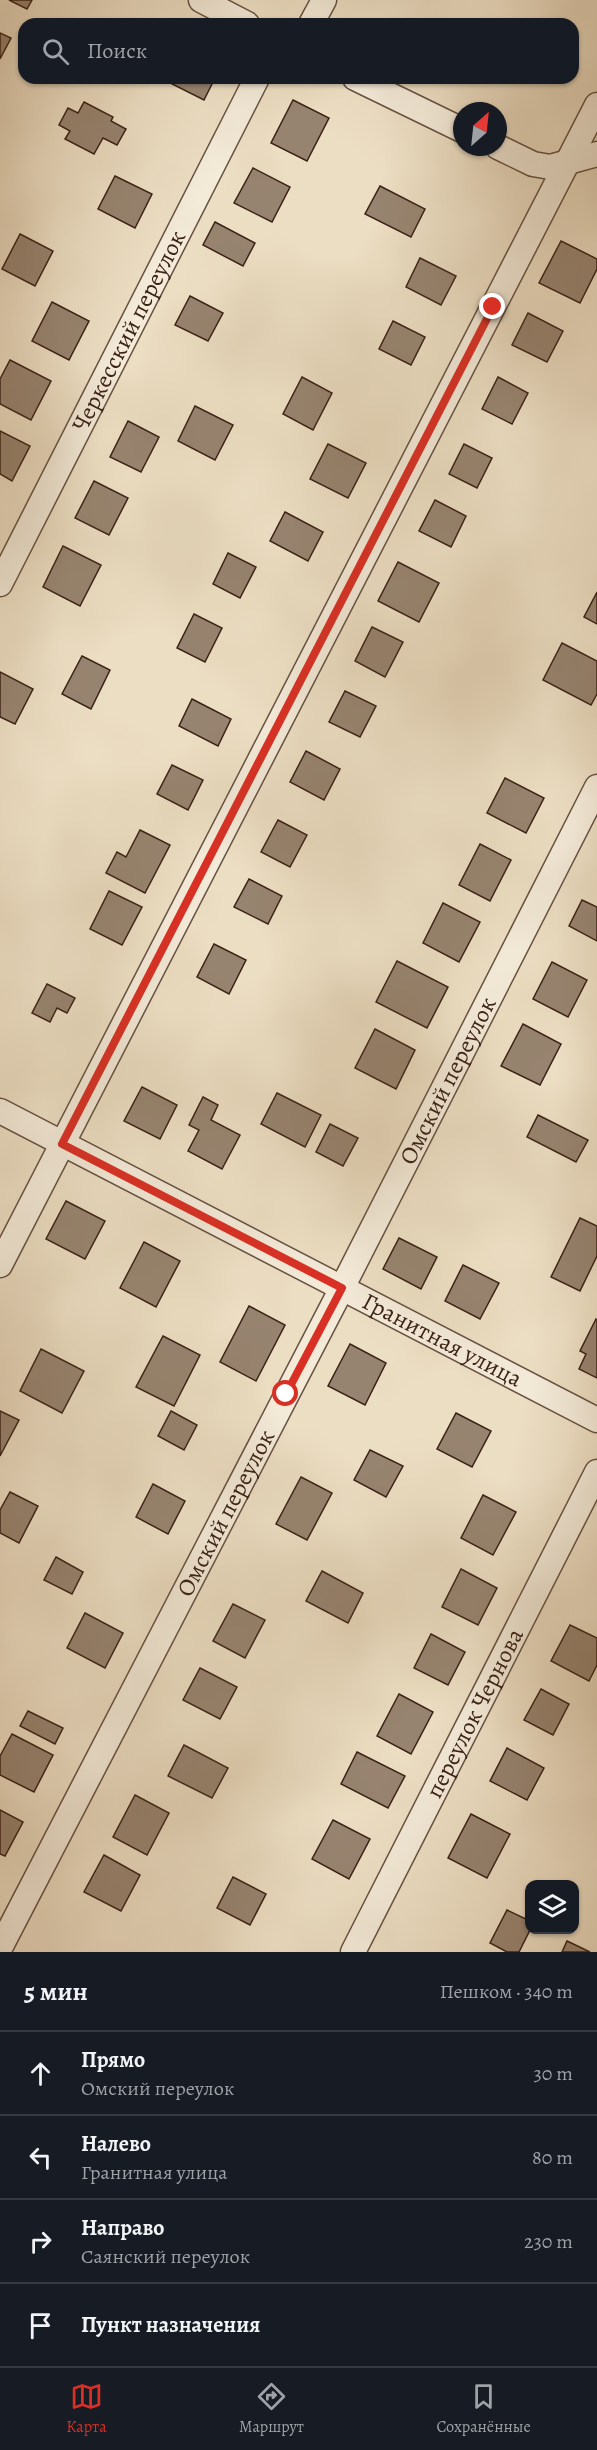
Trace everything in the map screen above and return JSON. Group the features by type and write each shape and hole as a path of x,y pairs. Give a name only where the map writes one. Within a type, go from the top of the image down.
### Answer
{"street":[{"path":"201,0 236,18"},
{"path":"314,18 324,0"},
{"name":"Черкесский переулок","path":"0,584 254,84"},
{"path":"367,84 453,126"},
{"path":"0,1265 597,105"},
{"path":"507,151 533,164 550,167 597,154"},
{"name":"Омский переулок","path":"0,1948 342,1288 597,788"},
{"name":"Гранитная улица","path":"0,1111 597,1420"},
{"name":"переулок Чернова","path":"353,1952 597,1472"}],"building":[{"path":"9,0 32,0 27,9"},
{"path":"0,33 11,38 0,59"},
{"path":"172,84 212,84 204,100"},
{"path":"293,100 329,118 307,161 271,143"},
{"path":"84,102 113,117 111,121 126,129 117,145 103,138 94,154 65,139 70,131 59,125 68,108 78,113"},
{"path":"253,168 290,187 272,222 234,203"},
{"path":"115,176 152,194 135,228 98,209"},
{"path":"380,186 425,209 411,237 365,214"},
{"path":"215,222 255,243 243,266 203,245"},
{"path":"20,234 53,251 35,286 2,269"},
{"path":"561,241 597,259 597,269 580,303 539,283"},
{"path":"420,258 456,276 441,305 406,287"},
{"path":"190,296 223,313 208,341 175,325"},
{"path":"52,302 89,321 69,360 32,341"},
{"path":"528,313 563,331 547,362 512,345"},
{"path":"393,321 425,337 411,365 379,349"},
{"path":"10,360 51,381 31,420 0,404 0,379"},
{"path":"302,377 332,393 313,430 283,414"},
{"path":"498,377 528,393 512,424 482,409"},
{"path":"195,406 233,425 215,460 178,441"},
{"path":"128,421 159,437 141,472 110,457"},
{"path":"0,431 30,446 12,481 0,474"},
{"path":"328,444 366,463 348,498 310,479"},
{"path":"464,444 492,458 477,488 449,474"},
{"path":"94,481 128,498 109,535 75,518"},
{"path":"435,500 466,516 451,547 419,531"},
{"path":"285,512 323,532 308,561 270,541"},
{"path":"63,546 101,565 80,606 43,587"},
{"path":"228,553 256,567 240,598 213,584"},
{"path":"398,562 439,583 419,622 378,601"},
{"path":"597,592 597,624 584,617"},
{"path":"194,614 222,628 205,662 177,648"},
{"path":"372,627 403,642 385,677 355,661"},
{"path":"562,643 597,661 597,694 591,705 543,680"},
{"path":"82,656 110,670 91,709 62,694"},
{"path":"0,672 33,689 15,724 0,717"},
{"path":"345,691 376,706 360,737 329,722"},
{"path":"192,699 231,719 218,746 179,726"},
{"path":"306,751 340,769 324,800 290,782"},
{"path":"172,765 203,780 188,810 157,794"},
{"path":"505,778 544,798 526,833 487,813"},
{"path":"278,820 307,835 290,867 261,852"},
{"path":"140,830 170,845 145,893 106,873 117,852 126,857"},
{"path":"480,844 511,860 490,901 459,885"},
{"path":"249,879 282,896 268,924 234,907"},
{"path":"109,891 142,907 122,945 90,929"},
{"path":"582,900 597,907 597,941 569,926"},
{"path":"443,903 480,922 459,962 423,943"},
{"path":"214,944 246,960 229,994 197,977"},
{"path":"397,961 448,987 427,1028 376,1002"},
{"path":"552,962 587,980 568,1017 533,999"},
{"path":"47,984 75,998 67,1013 57,1008 50,1022 32,1013"},
{"path":"523,1024 561,1044 540,1085 501,1066"},
{"path":"375,1029 415,1050 396,1089 355,1068"},
{"path":"142,1087 177,1105 160,1139 124,1121"},
{"path":"277,1093 321,1115 305,1147 261,1124"},
{"path":"203,1097 218,1105 211,1120 240,1135 222,1169 188,1151 199,1130 189,1125"},
{"path":"538,1115 588,1140 576,1162 527,1137"},
{"path":"330,1124 358,1138 343,1166 316,1152"},
{"path":"66,1201 105,1221 85,1259 46,1239"},
{"path":"580,1218 597,1226 597,1256 580,1291 551,1277"},
{"path":"399,1238 437,1257 421,1289 383,1269"},
{"path":"144,1242 180,1261 156,1307 120,1288"},
{"path":"463,1265 499,1283 480,1319 445,1301"},
{"path":"249,1306 285,1325 256,1381 220,1362"},
{"path":"596,1319 597,1378 579,1369 586,1354 580,1351"},
{"path":"163,1336 200,1355 174,1406 136,1387"},
{"path":"350,1344 386,1363 365,1405 328,1386"},
{"path":"41,1349 84,1371 62,1413 20,1391"},
{"path":"0,1411 19,1420 0,1456"},
{"path":"171,1411 197,1425 184,1450 158,1436"},
{"path":"456,1413 491,1431 472,1467 437,1449"},
{"path":"370,1450 403,1466 386,1497 354,1480"},
{"path":"301,1477 332,1493 307,1540 276,1524"},
{"path":"153,1484 185,1501 168,1534 136,1517"},
{"path":"10,1492 38,1506 19,1543 0,1533 0,1510"},
{"path":"483,1495 516,1512 493,1555 461,1538"},
{"path":"56,1557 83,1572 72,1594 44,1580"},
{"path":"461,1569 497,1588 478,1625 442,1607"},
{"path":"322,1571 363,1593 348,1623 306,1601"},
{"path":"233,1604 265,1620 245,1658 213,1641"},
{"path":"85,1613 123,1633 105,1668 67,1648"},
{"path":"570,1625 597,1638 597,1665 589,1681 551,1661"},
{"path":"431,1634 465,1652 448,1685 414,1668"},
{"path":"200,1668 237,1687 220,1719 183,1700"},
{"path":"541,1689 569,1704 553,1735 524,1720"},
{"path":"399,1694 433,1712 411,1754 377,1736"},
{"path":"28,1711 63,1728 55,1744 20,1726"},
{"path":"12,1734 53,1755 34,1792 0,1775 0,1756"},
{"path":"184,1745 228,1768 212,1798 168,1776"},
{"path":"507,1748 544,1768 527,1800 490,1781"},
{"path":"357,1752 405,1776 388,1808 341,1784"},
{"path":"135,1795 169,1813 147,1855 113,1837"},
{"path":"0,1810 23,1822 5,1856 0,1854"},
{"path":"471,1814 510,1834 487,1878 448,1858"},
{"path":"333,1820 370,1839 349,1879 312,1859"},
{"path":"104,1855 140,1875 121,1911 84,1892"},
{"path":"233,1877 266,1894 250,1925 217,1908"},
{"path":"507,1910 525,1919 525,1934 528,1934 519,1952 507,1952 490,1943"},
{"path":"567,1941 590,1952 562,1952"}],"route":[{"path":"286,1394 342,1288 62,1144 493,307"}]}
